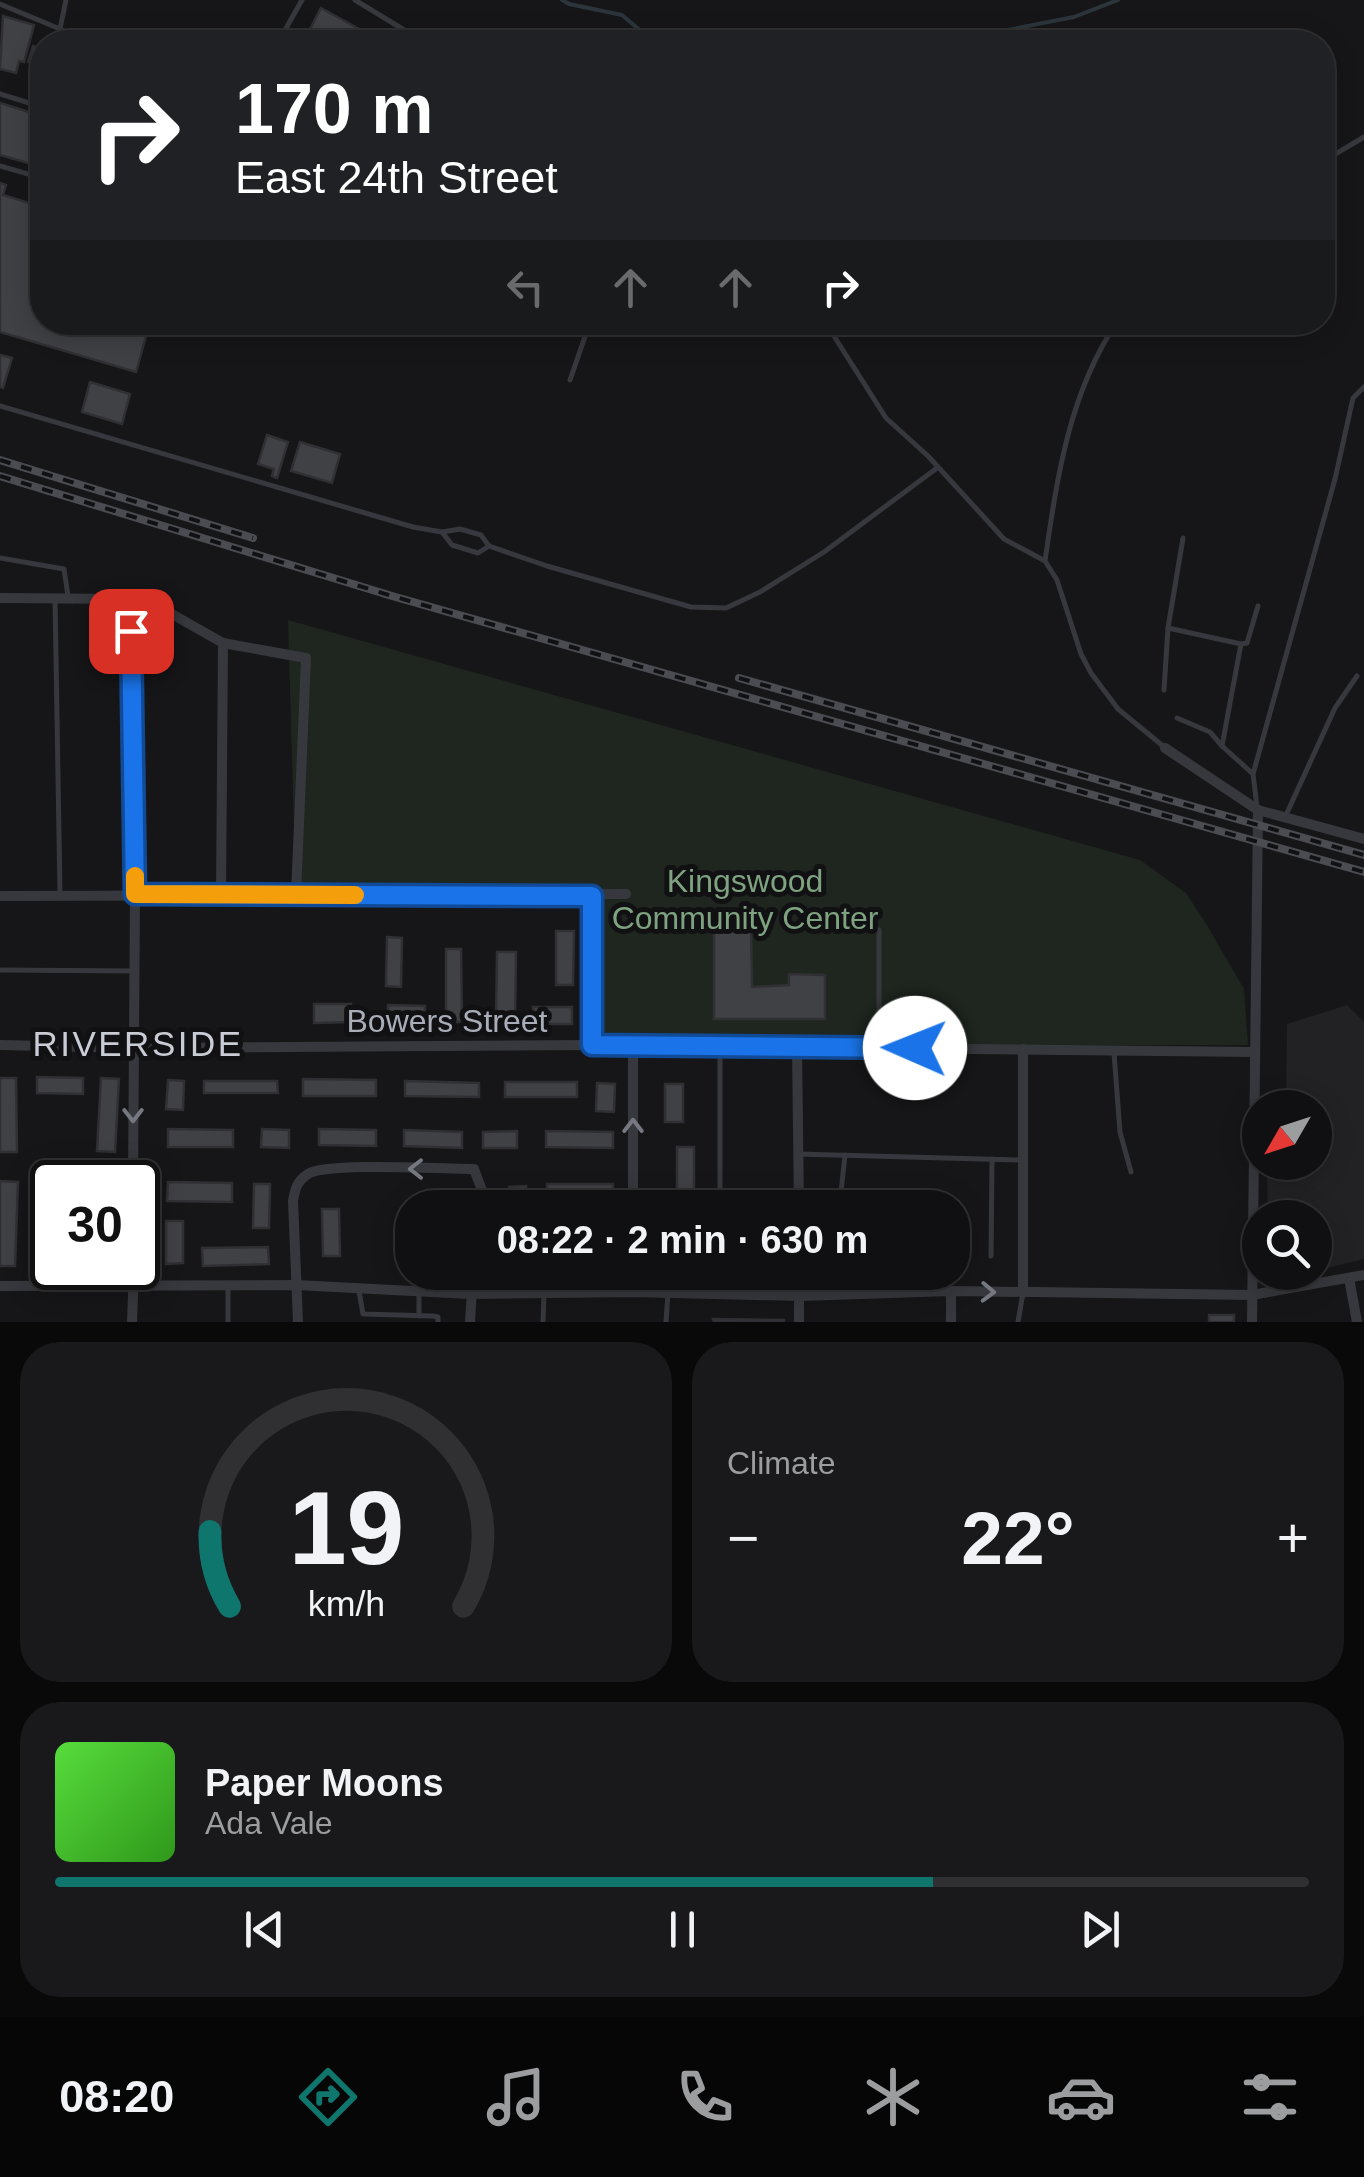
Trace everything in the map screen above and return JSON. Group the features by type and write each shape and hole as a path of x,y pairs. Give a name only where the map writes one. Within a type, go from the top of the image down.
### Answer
{"street":[{"path":"0,598 128,599 154,604 224,643 306,658 296,895"},
{"path":"128,599 135,894 133,1160"},
{"path":"221,895 224,643"},
{"path":"1166,748 1258,810 1364,839"},
{"path":"1252,1322 1258,810"},
{"path":"1349,835 1364,825"},
{"path":"0,896 626,894"},
{"path":"592,896 592,1045"},
{"name":"Bowers Street","path":"0,1045 632,1045 1255,1052"},
{"path":"632,1045 633,1190"},
{"path":"797,1046 799,1190"},
{"path":"1023,1049 1023,1294"},
{"path":"298,1322 293,1201 295,1186 310,1172 474,1169 481,1190"},
{"path":"160,1287 296,1285 470,1294 800,1296 952,1291 1252,1295 1364,1275"},
{"path":"1350,1278 1357,1322"},
{"path":"0,1286 30,1286"},
{"path":"132,1322 134,1290"},
{"path":"470,1290 470,1322"},
{"path":"799,1322 800,1290"},
{"path":"952,1291 952,1322"}],"lane":[{"path":"0,4 60,29 66,0"},
{"path":"285,30 302,0"},
{"path":"355,0 404,30"},
{"path":"0,94 30,104"},
{"path":"1335,154 1364,137"},
{"path":"0,166 30,175"},
{"path":"570,380 584,335"},
{"path":"834,335 886,418 1004,539 1045,561 1057,580 1080,654 1091,673 1118,710 1166,748"},
{"path":"1045,561 1058,469 1091,369 1111,335"},
{"path":"1258,810 1253,774 1335,479 1353,398 1364,388"},
{"path":"0,406 442,532 455,528 481,535 489,546 663,600 709,609 726,608 760,592 824,552 937,468"},
{"path":"442,532 452,545 478,552 489,546"},
{"path":"1164,690 1168,628 1183,538"},
{"path":"0,558 64,569 68,598"},
{"path":"54,598 60,896"},
{"path":"1168,628 1247,643 1258,606"},
{"path":"1222,746 1241,644"},
{"path":"1285,817 1335,708 1357,676"},
{"path":"1177,718 1210,732 1253,774"},
{"path":"879,1047 880,930"},
{"path":"0,970 134,971"},
{"path":"720,1046 720,1190"},
{"path":"1114,1050 1120,1132 1132,1172"},
{"path":"798,1154 1024,1160"},
{"path":"841,1190 845,1156"},
{"path":"991,1256 992,1159"},
{"path":"228,1286 228,1322"},
{"path":"359,1288 363,1314 438,1320"},
{"path":"419,1292 419,1316"},
{"path":"543,1322 544,1293"},
{"path":"666,1322 668,1293"},
{"path":"1018,1322 1023,1294"}],"shaded area":[{"path":"1347,1005 1364,1022 1364,1259 1332,1267 1332,1200 1268,1200 1267,1180 1332,1180 1332,1090 1286,1090 1287,1024"}],"green space":[{"name":"Kingswood Community Center","path":"288,620 1140,860 1186,893 1208,927 1244,989 1248,1045 598,1045 596,896 296,895"}],"building":[{"path":"321,8 361,30 310,30"},
{"path":"3,16 34,25 24,62 19,61 16,73 0,69"},
{"path":"0,103 30,112 30,164 0,155"},
{"path":"0,183 6,185 3,195 30,203 30,335 146,335 136,372 0,332"},
{"path":"0,355 12,358 3,388 0,387"},
{"path":"90,382 130,394 122,424 82,412"},
{"path":"267,435 288,442 277,478 272,476 274,469 258,464"},
{"path":"300,442 340,454 332,483 291,471"},
{"name":"Kingswood Community Center","path":"714,923 751,924 752,987 789,985 789,974 825,975 825,1019 714,1019"},
{"path":"556,931 574,931 573,985 556,985"},
{"path":"387,937 402,938 401,987 386,986"},
{"path":"446,949 461,949 462,1022 446,1022"},
{"path":"497,952 516,952 515,1023 496,1023"},
{"path":"314,1004 351,1004 352,1022 314,1023"},
{"path":"388,1005 425,1006 425,1022 388,1022"},
{"path":"533,1007 572,1007 572,1024 534,1024"},
{"path":"37,1077 83,1078 83,1094 37,1093"},
{"path":"0,1078 16,1078 17,1152 0,1152"},
{"path":"101,1078 119,1079 115,1152 97,1151"},
{"path":"303,1079 376,1080 376,1096 303,1096"},
{"path":"168,1080 184,1081 183,1110 166,1109"},
{"path":"204,1081 277,1081 278,1093 204,1093"},
{"path":"405,1081 479,1083 479,1097 405,1096"},
{"path":"505,1082 577,1082 577,1097 505,1097"},
{"path":"597,1083 615,1084 614,1112 596,1111"},
{"path":"665,1084 683,1084 683,1122 665,1122"},
{"path":"168,1129 233,1130 233,1147 168,1147"},
{"path":"262,1129 289,1130 289,1148 261,1147"},
{"path":"319,1129 376,1130 376,1146 319,1145"},
{"path":"404,1130 462,1132 462,1148 404,1146"},
{"path":"517,1131 517,1148 483,1148 483,1132"},
{"path":"546,1131 613,1132 613,1148 546,1147"},
{"path":"677,1147 694,1147 694,1190 677,1190"},
{"path":"0,1181 18,1182 15,1266 0,1266"},
{"path":"168,1182 232,1183 232,1202 167,1201"},
{"path":"254,1184 270,1184 269,1228 253,1228"},
{"path":"547,1184 613,1184 613,1190 547,1190"},
{"path":"322,1209 339,1209 340,1256 323,1256"},
{"path":"166,1221 183,1221 183,1263 166,1264"},
{"path":"268,1247 269,1264 203,1266 202,1248"},
{"path":"1209,1315 1234,1315 1234,1322 1209,1322"},
{"path":"713,1319 784,1320 784,1322 714,1322"}],"waterway":[{"path":"562,0 622,15 640,30"},
{"path":"1007,30 1074,17 1118,0"}],"railway":[{"path":"0,460 253,538"},
{"path":"0,476 392,596 1364,872"},
{"path":"739,678 1364,855"}],"slow traffic":[{"path":"135,876 135,894 355,895"}],"district":[{"name":"RIVERSIDE","path":"138,1044"}],"route":[{"path":"131,631 135,894 592,896 592,1045 915,1048"}]}
